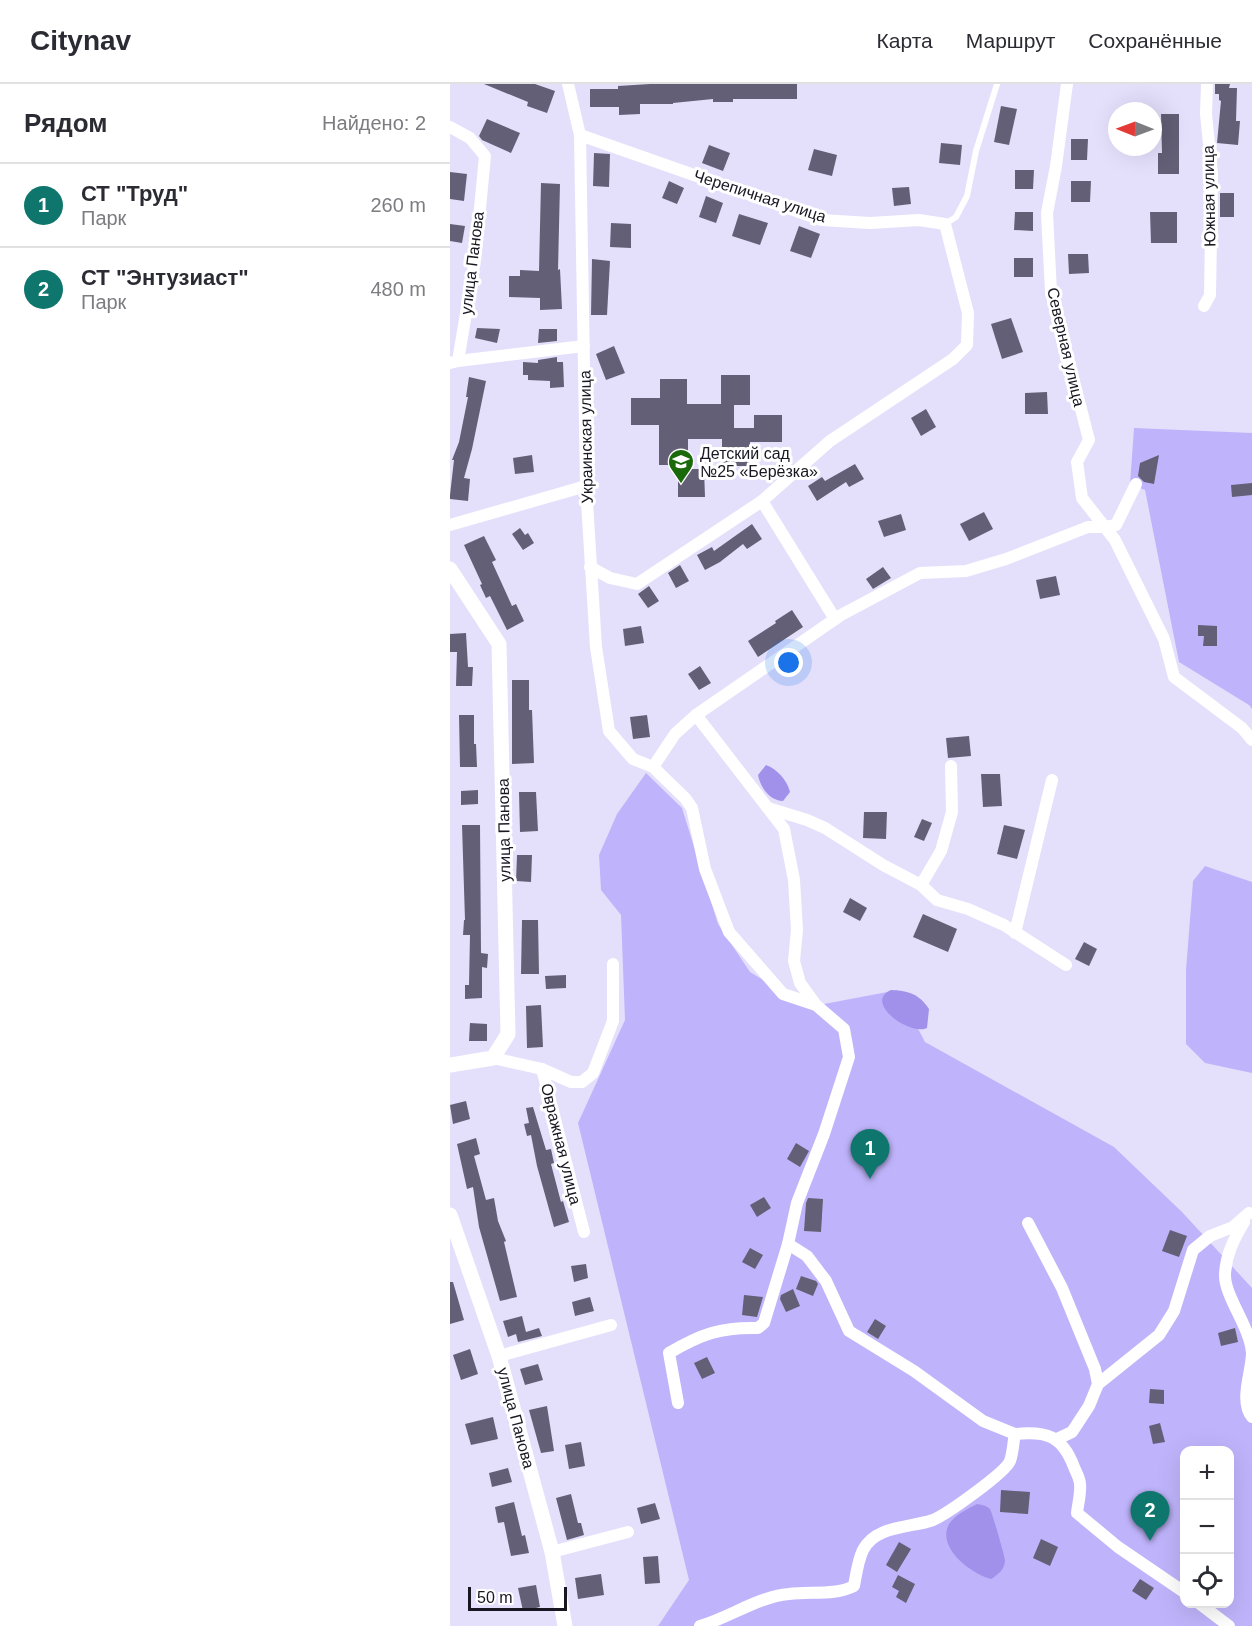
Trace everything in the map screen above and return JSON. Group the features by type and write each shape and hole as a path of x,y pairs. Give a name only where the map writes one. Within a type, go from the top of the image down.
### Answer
{"street":[{"name":"Украинская улица","path":"568,84 580,135 586,486 596,647 609,732 633,759 653,767 685,798 692,808 705,869 729,932 783,994 816,1005"},
{"name":"Северная улица","path":"1066,84 1056,165 1047,213 1051,292 1089,440 1077,462 1082,498 1115,540 1164,639 1174,677 1242,728 1252,740"},
{"name":"Южная улица","path":"1204,306 1210,295 1212,174 1206,114 1207,84"},
{"name":"улица Панова","path":"450,127 470,138 484,156 475,260 454,362"},
{"name":"Черепичная улица","path":"580,135 822,220 870,223 919,220 945,224"},
{"path":"591,567 610,578 637,584 762,501 830,441 953,359 967,345 968,313 945,224"},
{"path":"454,362 584,346"},
{"path":"653,767 675,734 696,715 835,619 920,573 966,571 1006,559 1088,527 1116,525 1136,484"},
{"path":"450,525 586,486"},
{"path":"762,501 835,619"},
{"name":"улица Панова","path":"450,569 499,644 508,1034 493,1058"},
{"path":"678,1403 669,1353 695,1337 732,1327 758,1328 764,1323 788,1244 797,1203 824,1134 849,1057 844,1029 816,1005 800,983 794,961 797,930 794,880 784,829 696,715"},
{"path":"921,885 941,852 952,812 951,766"},
{"path":"1015,933 1053,780"},
{"path":"768,808 825,828 865,854 921,885 937,900 968,909 1004,925 1066,965"},
{"path":"542,1070 571,1082 582,1082 593,1073 613,1021 614,964"},
{"path":"450,1065 493,1058"},
{"name":"Овражная улица","path":"493,1058 542,1070 584,1232"},
{"path":"1057,1439 1072,1432 1089,1406 1098,1384 1160,1335 1174,1311 1193,1250 1209,1236 1233,1227 1249,1213 1229,1248 1224,1277 1233,1303 1246,1328 1252,1354 1247,1385 1248,1413 1252,1417"},
{"name":"улица Панова","path":"450,1215 499,1356 552,1552 565,1626"},
{"path":"1028,1223 1062,1288 1095,1369 1098,1384"},
{"path":"788,1244 807,1256 826,1281 849,1331 914,1371 983,1421 1015,1434 1034,1432 1057,1439 1070,1457 1080,1484 1077,1513 1118,1547 1180,1589"},
{"path":"499,1356 611,1325"},
{"path":"700,1626 769,1597 843,1592 854,1586 864,1549 878,1535 898,1527 933,1520 1001,1473 1009,1463 1015,1434"},
{"path":"552,1552 628,1532"},
{"path":"1205,1608 1228,1626"}],"lane":[{"path":"945,224 956,217 967,196 976,151 997,84"}],"shaded area":[{"path":"1134,428 1252,433 1252,709 1179,662 1145,490 1130,484"},
{"path":"766,765 774,769 787,783 790,792 783,801 770,796 761,784 758,775"},
{"path":"646,773 682,808 718,924 750,972 808,1007 898,990 925,1042 1114,1147 1182,1212 1252,1288 1252,1626 658,1626 689,1580 578,1123 625,1020 621,915 601,890 599,855 617,814"},
{"path":"1205,866 1252,882 1252,1073 1205,1063 1186,1044 1186,970 1193,881"},
{"path":"891,990 908,992 921,1000 929,1009 927,1028 910,1027 892,1017 882,1002 884,995"},
{"path":"977,1504 990,1509 1005,1560 1001,1571 991,1579 966,1566 958,1559 947,1542 946,1533 949,1524 962,1512"}],"building":[{"path":"484,84 535,84 555,91 547,113 527,106 528,102"},
{"path":"797,84 797,99 733,99 733,102 713,102 713,99 673,104 640,104 640,114 619,115 619,107 590,107 590,89 618,89 618,86"},
{"path":"1215,84 1230,84 1229,88 1237,88 1236,121 1240,121 1238,145 1217,143 1221,101 1219,94 1215,94"},
{"path":"1001,106 1017,109 1009,145 994,142"},
{"path":"1162,114 1179,114 1179,174 1158,174 1158,156 1162,156"},
{"path":"487,119 520,133 511,153 482,140 479,136"},
{"path":"1071,139 1088,139 1087,160 1071,160"},
{"path":"941,143 962,145 960,165 939,163"},
{"path":"709,145 730,153 723,171 702,163"},
{"path":"814,149 837,155 832,176 808,170"},
{"path":"594,153 610,154 609,187 593,186"},
{"path":"1015,170 1034,170 1033,189 1015,189"},
{"path":"450,172 467,174 464,201 450,199"},
{"path":"669,181 684,188 677,204 662,198"},
{"path":"1071,181 1091,181 1090,202 1071,202"},
{"path":"541,183 560,184 558,270 560,269 562,309 540,310 540,298 509,297 509,276 520,276 520,270 539,271"},
{"path":"909,187 911,204 894,206 892,188"},
{"path":"1220,193 1234,193 1234,217 1220,217"},
{"path":"706,196 723,203 716,223 699,217"},
{"path":"1015,212 1033,212 1033,231 1014,230"},
{"path":"1150,212 1177,212 1177,243 1151,243"},
{"path":"739,214 768,223 760,245 732,236"},
{"path":"611,223 631,224 631,248 610,247"},
{"path":"450,224 465,226 462,243 450,241"},
{"path":"799,226 820,234 811,258 790,251"},
{"path":"1068,254 1088,254 1089,273 1069,274"},
{"path":"1014,258 1033,258 1033,277 1014,277"},
{"path":"592,259 610,261 607,315 591,315"},
{"path":"1011,318 1023,352 1002,359 991,324"},
{"path":"477,328 500,329 497,343 475,338"},
{"path":"539,329 557,329 557,341 538,343"},
{"path":"614,346 625,373 606,380 596,354"},
{"path":"557,357 557,362 563,362 564,387 550,388 550,381 528,380 528,375 523,375 523,362 538,363 538,360"},
{"path":"721,375 750,375 750,405 734,405 734,428 754,428 754,415 782,415 782,442 750,442 750,466 722,466 722,439 688,439 688,469 704,469 705,497 678,497 678,465 659,465 659,425 631,425 631,398 660,398 660,379 687,379 687,404 721,404"},
{"path":"469,377 486,381 464,478 470,479 468,501 450,499 450,495 454,460 452,460 459,442 468,397 466,397"},
{"path":"1047,392 1048,414 1025,414 1025,393"},
{"path":"926,409 936,427 921,436 911,418"},
{"path":"532,455 534,472 515,474 513,458"},
{"path":"1159,455 1154,484 1144,482 1138,476 1140,463"},
{"path":"855,464 864,479 849,487 846,482 817,501 808,486 822,477 825,481"},
{"path":"1252,483 1252,495 1232,497 1231,485"},
{"path":"984,512 993,529 969,541 960,524"},
{"path":"901,514 906,530 884,537 878,521"},
{"path":"752,524 762,539 747,549 743,544 720,562 705,570 697,555 712,547 714,551"},
{"path":"520,528 525,535 528,533 534,543 523,550 512,534"},
{"path":"484,536 496,560 492,562 512,606 516,604 524,621 507,630 490,596 486,598 464,545"},
{"path":"680,565 689,581 676,588 668,573"},
{"path":"883,567 891,578 873,589 866,579"},
{"path":"1056,576 1060,595 1040,599 1036,580"},
{"path":"649,586 659,601 648,608 638,594"},
{"path":"792,610 803,627 758,657 748,641"},
{"path":"1198,625 1217,626 1217,646 1203,646 1204,636 1198,636"},
{"path":"641,626 644,643 625,646 623,629"},
{"path":"466,633 468,667 473,667 472,686 456,686 457,652 450,652 450,634"},
{"path":"700,666 711,683 699,690 688,674"},
{"path":"512,680 529,680 529,710 532,710 534,763 512,764"},
{"path":"459,715 474,715 477,767 460,767"},
{"path":"647,715 650,737 633,739 630,717"},
{"path":"969,736 971,756 948,758 946,738"},
{"path":"981,774 1000,774 1002,806 983,807"},
{"path":"478,790 478,804 461,805 461,791"},
{"path":"519,792 536,792 538,831 520,832"},
{"path":"864,812 887,812 886,839 863,838"},
{"path":"922,819 932,823 924,841 914,837"},
{"path":"462,825 480,825 481,953 488,954 487,968 482,967 482,998 465,999 465,985 469,985 470,935 463,935 465,920"},
{"path":"1004,825 1025,830 1017,859 997,854"},
{"path":"517,855 532,855 531,882 516,881"},
{"path":"850,898 867,908 860,921 843,912"},
{"path":"923,914 957,929 948,952 913,937"},
{"path":"522,920 538,920 539,974 521,974"},
{"path":"1084,942 1097,949 1089,966 1075,959"},
{"path":"566,975 566,988 546,989 545,976"},
{"path":"541,1005 543,1047 527,1048 526,1006"},
{"path":"470,1023 487,1024 487,1041 469,1041"},
{"path":"466,1101 470,1119 453,1124 450,1105"},
{"path":"533,1107 546,1150 551,1149 554,1163 551,1164 569,1222 554,1227 531,1135 527,1136 524,1124 529,1123 526,1108"},
{"path":"476,1138 480,1154 474,1156 486,1200 494,1198 498,1221 506,1241 504,1242 517,1297 500,1301 479,1227 473,1187 467,1189 457,1144"},
{"path":"796,1143 809,1151 800,1167 787,1159"},
{"path":"764,1197 771,1208 757,1217 750,1205"},
{"path":"808,1198 823,1199 821,1232 804,1231"},
{"path":"1170,1230 1187,1236 1179,1257 1162,1251"},
{"path":"750,1248 763,1255 755,1269 742,1262"},
{"path":"586,1264 588,1278 574,1282 571,1266"},
{"path":"801,1276 816,1281 818,1284 813,1296 796,1289"},
{"path":"450,1282 453,1282 464,1320 450,1324"},
{"path":"793,1289 800,1306 786,1312 780,1299 781,1295"},
{"path":"744,1295 763,1297 757,1317 742,1315"},
{"path":"590,1297 594,1311 575,1316 572,1302"},
{"path":"522,1316 526,1332 539,1328 542,1336 518,1342 516,1334 508,1337 503,1321"},
{"path":"875,1319 886,1326 878,1339 867,1332"},
{"path":"1235,1328 1238,1342 1221,1346 1218,1333"},
{"path":"470,1349 478,1374 461,1380 453,1355"},
{"path":"707,1357 715,1373 702,1379 694,1363"},
{"path":"538,1364 543,1380 525,1385 520,1369"},
{"path":"1150,1389 1164,1390 1164,1404 1149,1403"},
{"path":"547,1406 554,1451 541,1453 529,1410"},
{"path":"493,1417 498,1439 471,1445 465,1424"},
{"path":"1160,1423 1165,1442 1153,1444 1149,1426"},
{"path":"581,1442 585,1466 569,1469 565,1445"},
{"path":"508,1468 512,1482 492,1487 489,1473"},
{"path":"1001,1490 1030,1492 1028,1514 1000,1512"},
{"path":"571,1494 578,1523 581,1523 584,1535 567,1540 556,1498"},
{"path":"514,1502 522,1536 525,1535 529,1553 511,1556 504,1522 498,1523 495,1507"},
{"path":"655,1503 660,1519 641,1524 637,1508"},
{"path":"1041,1539 1058,1547 1050,1566 1033,1558"},
{"path":"899,1542 911,1549 897,1572 886,1565"},
{"path":"658,1556 660,1583 645,1584 643,1557"},
{"path":"601,1574 604,1595 578,1599 575,1578"},
{"path":"898,1575 915,1584 906,1603 896,1597 899,1591 892,1587"},
{"path":"1140,1579 1154,1588 1146,1600 1132,1591"},
{"path":"536,1585 540,1607 523,1611 518,1588"}],"place":[{"name":"Детский сад №25 «Берёзка»","path":"681,485"},
{"name":"СТ \"Труд\"","path":"870,1179"},
{"name":"СТ \"Энтузиаст\"","path":"1150,1541"}]}
